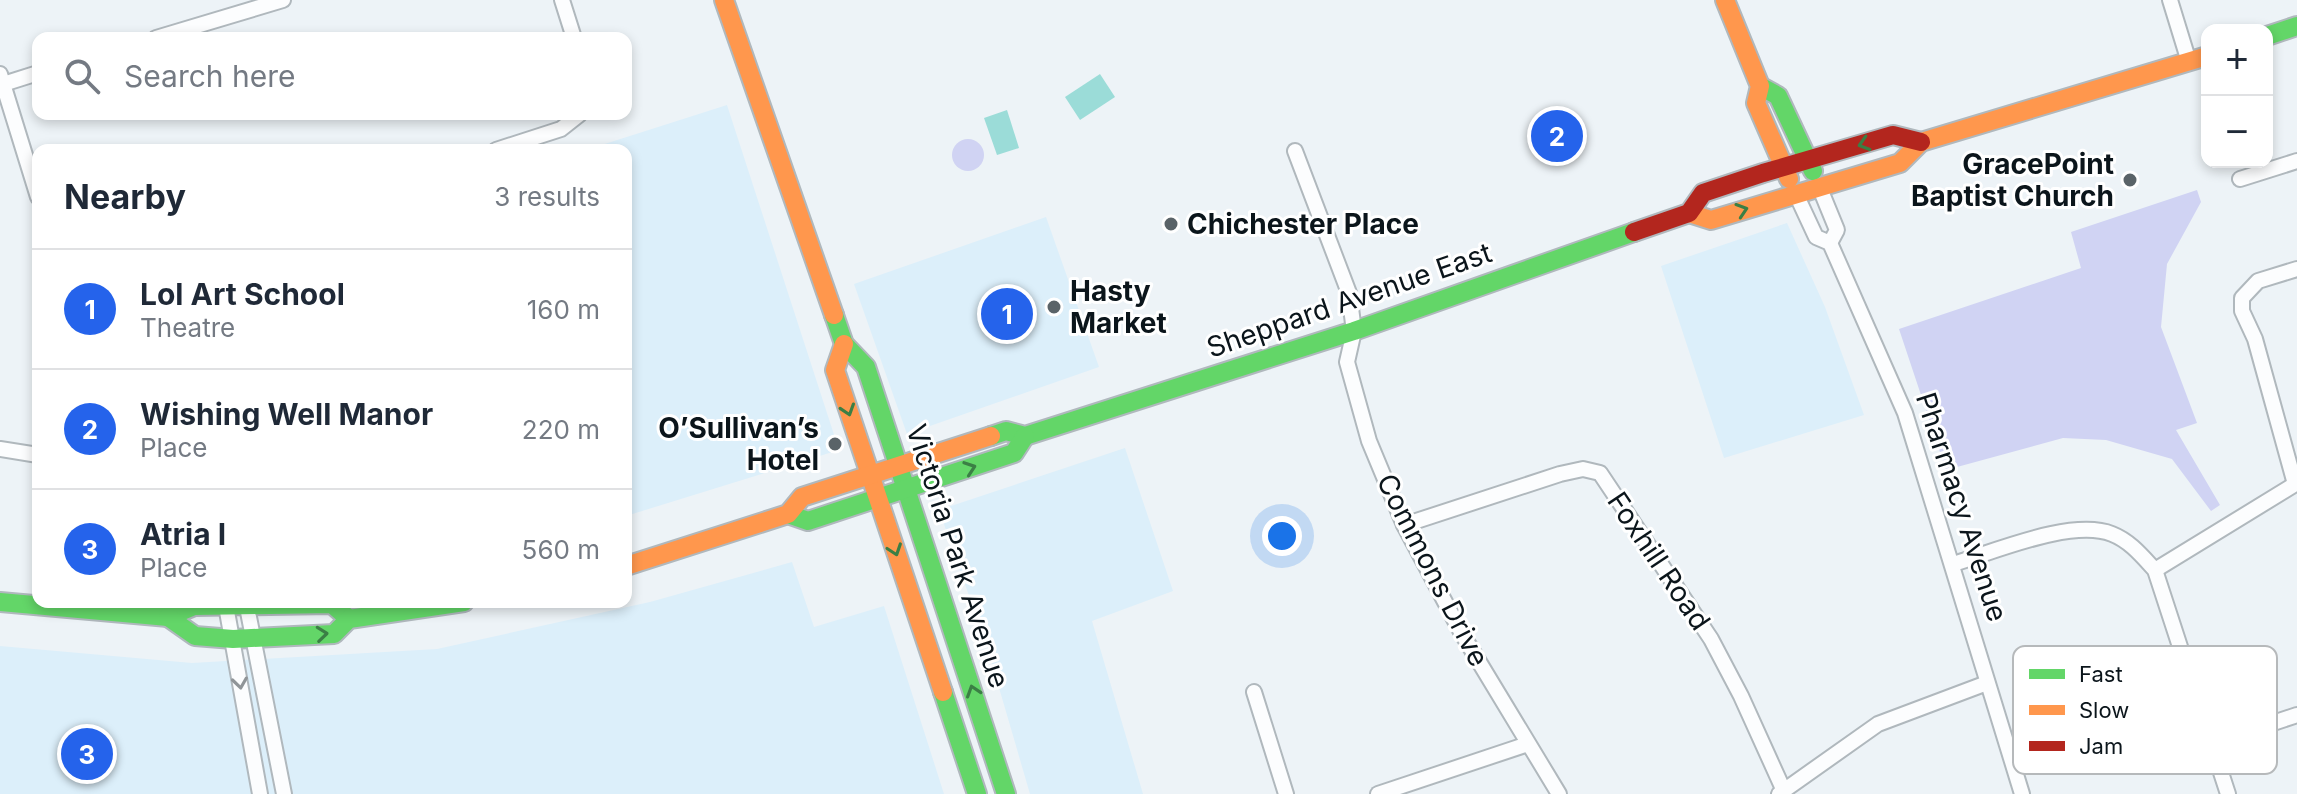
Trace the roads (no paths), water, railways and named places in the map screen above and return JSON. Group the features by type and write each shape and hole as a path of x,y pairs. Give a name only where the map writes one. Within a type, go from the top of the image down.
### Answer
{"main road":[{"name":"Victoria Park Avenue","path":"724,0 844,344 866,367 1006,794"},
{"name":"Pharmacy Avenue","path":"1725,0 1760,86 1756,103 1796,194"},
{"path":"2273,34 2297,26"},
{"name":"Sheppard Avenue East","path":"1689,213 1711,220 1900,163 1921,142 2198,59"},
{"name":"Pharmacy Avenue","path":"1760,86 1778,96 1819,186"},
{"name":"Sheppard Avenue East","path":"632,564 788,514 802,497 1006,431 1025,436 1354,331 1689,213 1703,193 1893,135 1921,142"},
{"name":"Victoria Park Avenue","path":"844,344 835,370 977,794"},
{"name":"Sheppard Avenue East","path":"788,514 808,521 878,500 1014,453 1025,436"},
{"path":"0,602 32,605"},
{"path":"67,608 168,617 189,608"},
{"path":"337,608 349,619"},
{"path":"168,617 195,636 233,639 334,634 349,619 423,608"}],"street":[{"path":"176,32 283,0"},
{"path":"562,0 572,32"},
{"path":"2170,0 2198,59"},
{"path":"32,74 1,81 32,178"},
{"path":"515,144 561,129 572,120"},
{"path":"1295,151 1349,293 1354,331"},
{"path":"2240,179 2297,161"},
{"name":"Pharmacy Avenue","path":"1819,186 1837,230 1830,243"},
{"name":"Pharmacy Avenue","path":"1796,194 1816,237 1830,243 1905,413 2013,765"},
{"path":"2155,570 2296,484 2255,339 2242,311 2242,298 2258,281 2297,269"},
{"name":"Commons Drive","path":"1354,331 1347,362 1350,377 1369,441 1404,525 1461,632 1559,794"},
{"path":"0,449 32,454"},
{"name":"Foxhill Road","path":"1404,525 1560,474 1583,469 1600,473 1711,639 1781,792"},
{"path":"1953,564 2060,532 2086,529 2110,533 2129,543 2155,570 2179,646"},
{"path":"226,608 260,794"},
{"path":"247,608 284,794"},
{"path":"1781,792 1878,724 1987,683"},
{"path":"1254,692 1286,794"},
{"path":"2277,722 2297,715"},
{"path":"1378,794 1528,744"},
{"name":"Pharmacy Avenue","path":"2016,774 2022,794"},
{"path":"2221,774 2228,794"}],"place":[{"name":"Wishing Well Manor","path":"1557,136"},
{"name":"GracePoint Baptist Church","path":"2130,180"},
{"name":"Chichester Place","path":"1171,224"},
{"name":"Hasty Market","path":"1054,307"},
{"name":"Lol Art School","path":"1007,314"},
{"name":"O’Sullivan’s Hotel","path":"835,444"},
{"name":"Atria I","path":"87,754"}]}
